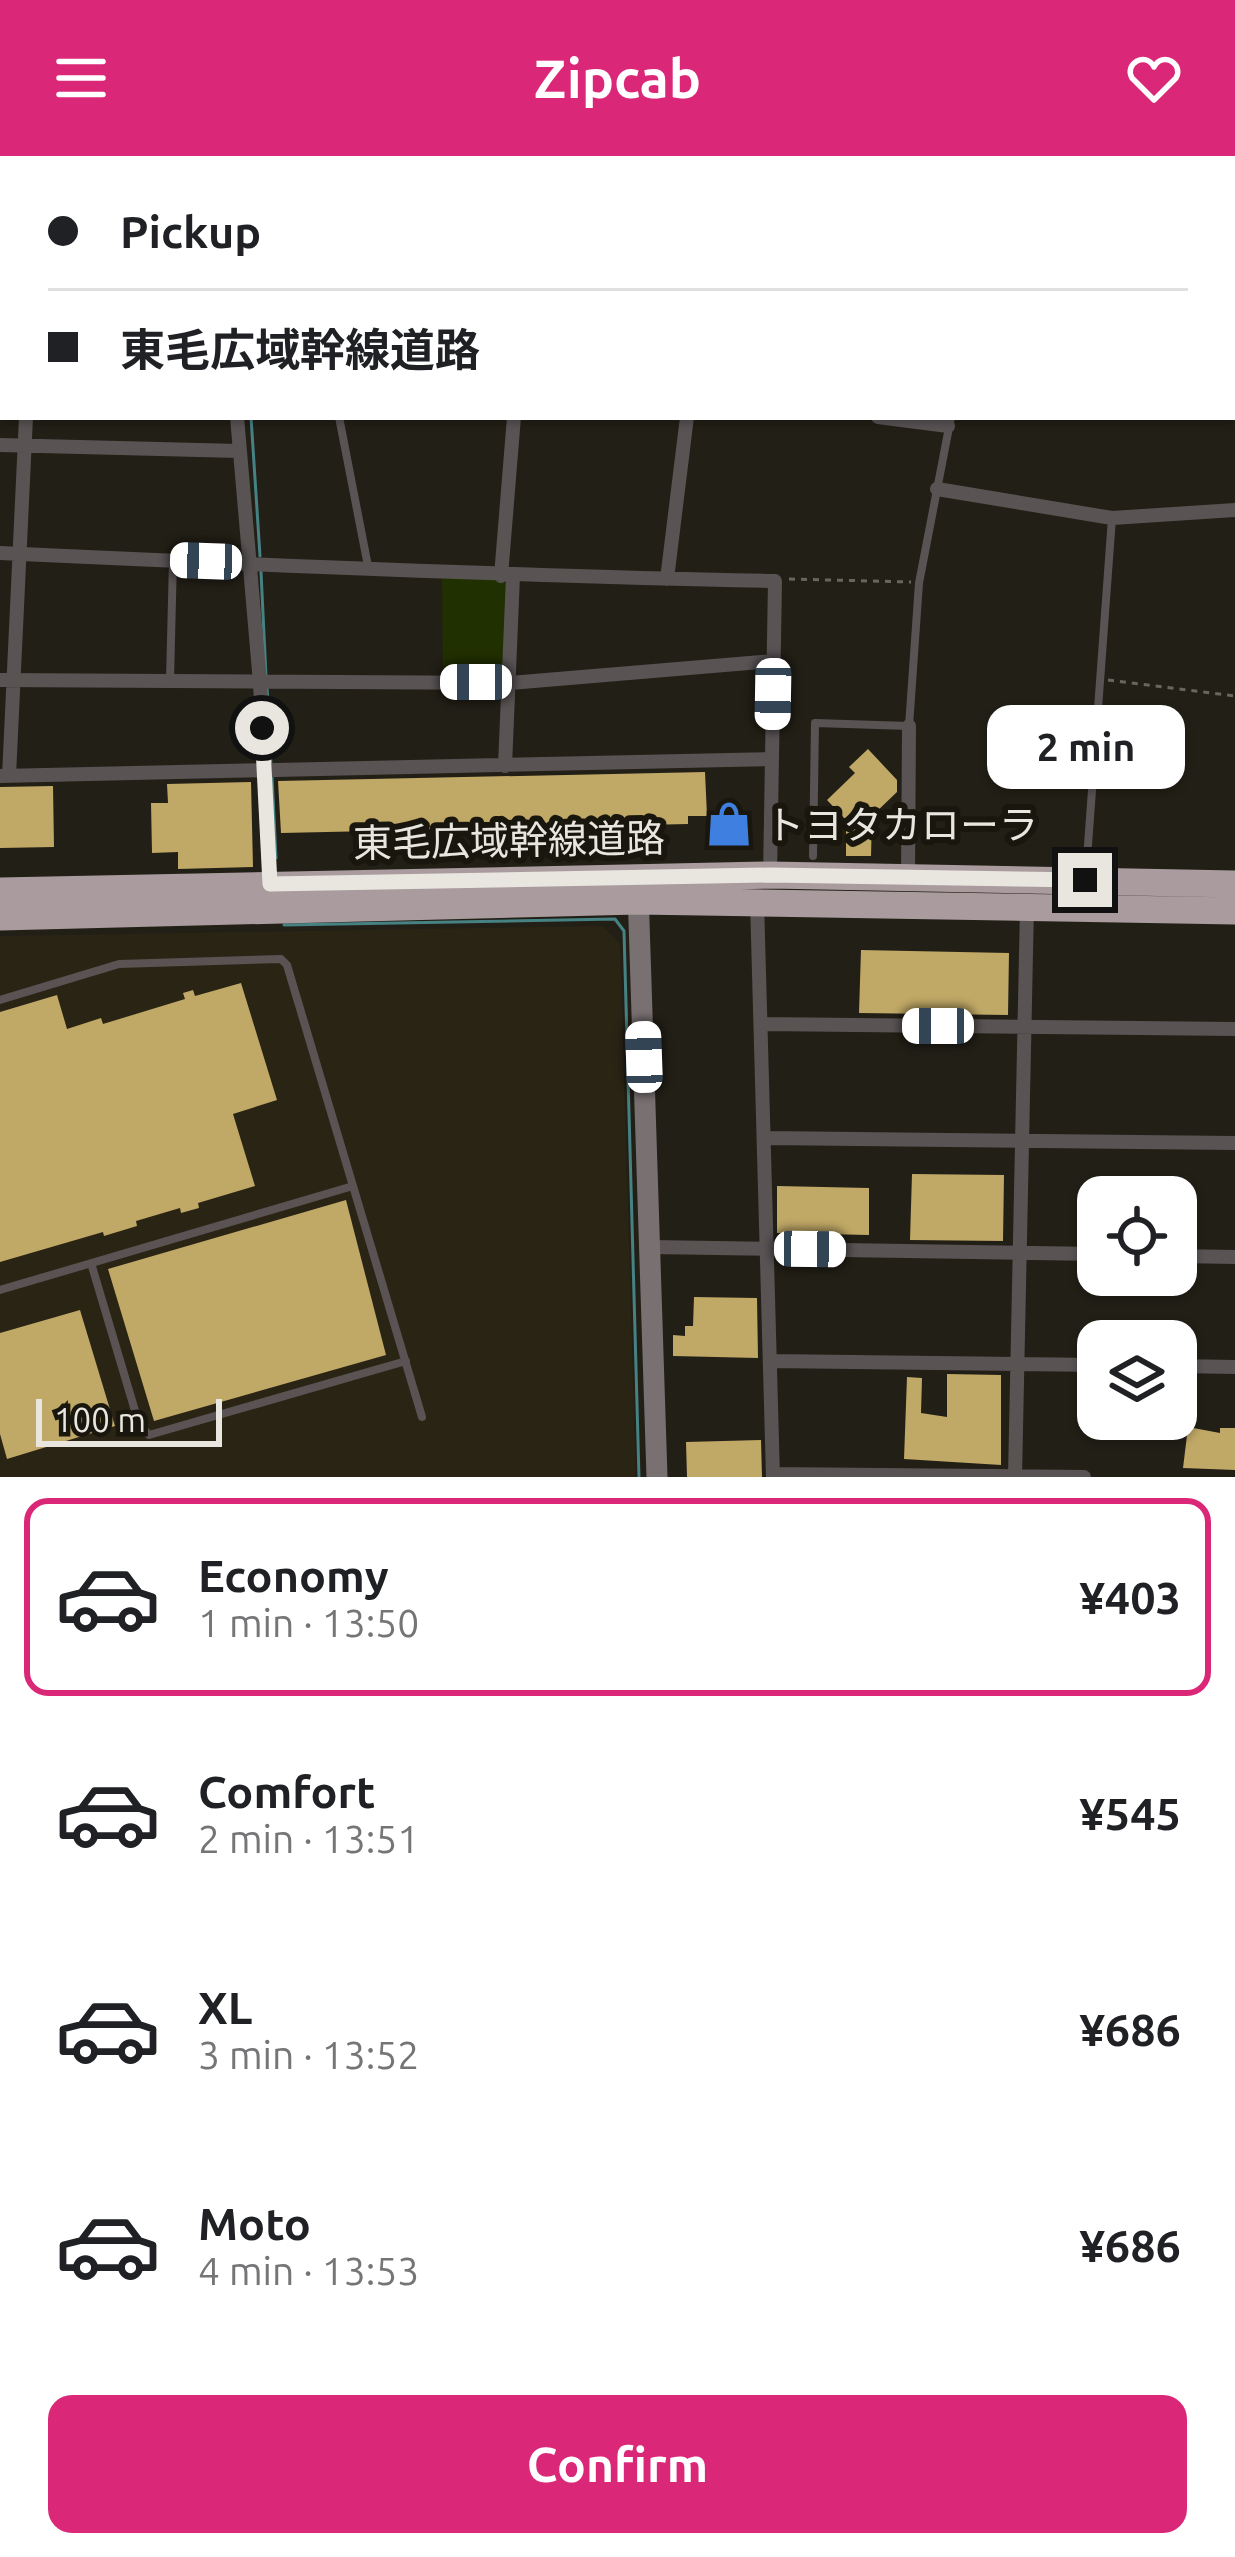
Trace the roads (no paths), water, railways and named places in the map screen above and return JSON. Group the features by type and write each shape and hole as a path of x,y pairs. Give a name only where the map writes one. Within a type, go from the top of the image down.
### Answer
{"highway":[{"name":"東毛広域幹線道路","path":"763,888 908,876 1235,884"},
{"name":"東毛広域幹線道路","path":"0,891 269,897 763,888 1028,908 1235,911"},
{"name":"東毛広域幹線道路","path":"0,917 269,897"}],"street":[{"path":"26,420 20,554 6,680 4,776 772,759"},
{"path":"237,420 260,683 269,897"},
{"path":"505,766 514,420"},
{"path":"667,579 687,420"},
{"path":"919,420 950,422"},
{"path":"0,445 239,451"},
{"path":"937,489 1112,518 1235,511"},
{"path":"0,553 368,566 507,576 775,581 762,1024 773,1475 1084,1477"},
{"path":"6,680 510,682 774,661"},
{"path":"908,876 910,726"},
{"path":"1015,1476 1028,908 1023,879"},
{"path":"638,888 657,1477"},
{"path":"762,1024 1235,1029"},
{"path":"765,1138 1235,1143"},
{"path":"651,1246 1077,1253"},
{"path":"1197,1256 1235,1257"},
{"path":"770,1361 1077,1365"},
{"path":"1197,1366 1235,1367"}],"lane":[{"path":"340,420 368,566"},
{"path":"813,856 815,722 910,726 919,583 950,422"},
{"path":"1085,880 1112,518"},
{"path":"170,682 173,560"},
{"path":"0,1000 119,964 281,959 287,965 422,1417"},
{"path":"0,1290 353,1186"},
{"path":"91,1263 140,1424 149,1435 406,1361"}],"waterway":[{"path":"251,420 260,556"},
{"path":"261,572 266,676"},
{"path":"267,686 271,766"},
{"path":"272,776 276,858"},
{"path":"284,925 615,919 624,931 639,1477"}],"place":[{"name":"トヨタカローラ","path":"729,824"}]}
